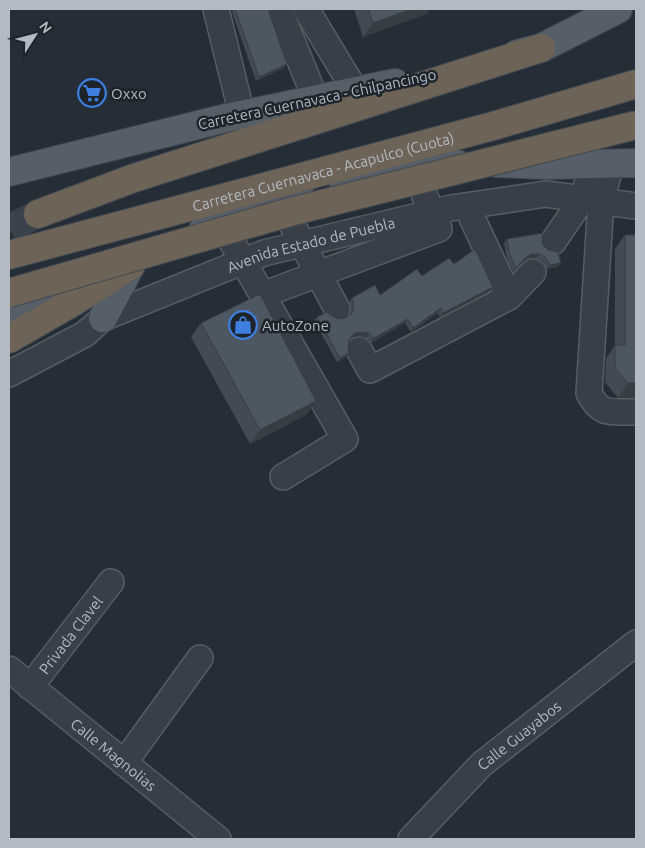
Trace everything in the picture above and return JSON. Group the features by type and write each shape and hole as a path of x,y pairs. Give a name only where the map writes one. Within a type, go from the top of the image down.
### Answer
{"highway":[{"path":"38,214 134,178 541,48"},
{"name":"Carretera Cuernavaca - Acapulco (Cuota)","path":"9,255 493,126 636,84"},
{"name":"Carretera Cuernavaca - Acapulco (Cuota)","path":"9,293 290,212 636,125"},
{"path":"9,339 73,302 130,265"}],"main road":[{"name":"Carretera Cuernavaca - Chilpancingo","path":"9,172 242,115 356,92 541,48 618,9"},
{"path":"541,48 636,20"},
{"path":"9,312 130,265 220,221 277,196 322,180 430,164 495,163 546,165 636,163"},
{"path":"546,165 636,179"},
{"path":"102,318 130,265"}],"street":[{"path":"216,9 242,115"},
{"path":"279,9 316,100"},
{"path":"306,9 356,92"},
{"path":"262,295 318,274 436,221 472,218 546,194 546,165"},
{"path":"412,166 436,221"},
{"path":"599,174 592,200 589,393 595,406 603,410 636,412"},
{"name":"Avenida Estado de Puebla","path":"9,374 85,334 102,318 264,253 302,244 436,221 546,194 636,206"},
{"path":"277,196 337,309"},
{"path":"553,242 592,200"},
{"path":"472,218 509,297"},
{"path":"220,221 345,439 283,478"},
{"path":"359,350 370,370 509,297 533,272"},
{"name":"Privada Clavel","path":"30,686 111,582"},
{"name":"Calle Guayabos","path":"412,839 482,764 636,643"},
{"path":"124,763 200,658"},
{"name":"Calle Magnolias","path":"9,669 218,839"}],"building":[{"path":"235,9 268,9 287,64 259,77"},
{"path":"368,9 412,9 373,23"},
{"path":"543,233 543,245 548,250 558,252 561,263 550,265 545,257 539,254 532,254 525,258 516,268 510,255 507,239"},
{"path":"625,235 636,235 636,383 628,383 615,368 615,345 625,345"},
{"path":"475,249 493,287 443,313 441,308 413,328 408,319 374,338 369,333 355,333 349,339 349,353 340,358 317,317 327,312 333,317 346,318 352,313 354,306 352,298 375,285 380,295 417,269 422,276 449,258 454,264"},
{"path":"260,294 316,401 260,430 201,323"}],"tunnel":[{"path":"9,228 38,214"}],"place":[{"name":"Oxxo","path":"92,93"},
{"name":"AutoZone","path":"243,325"}]}
